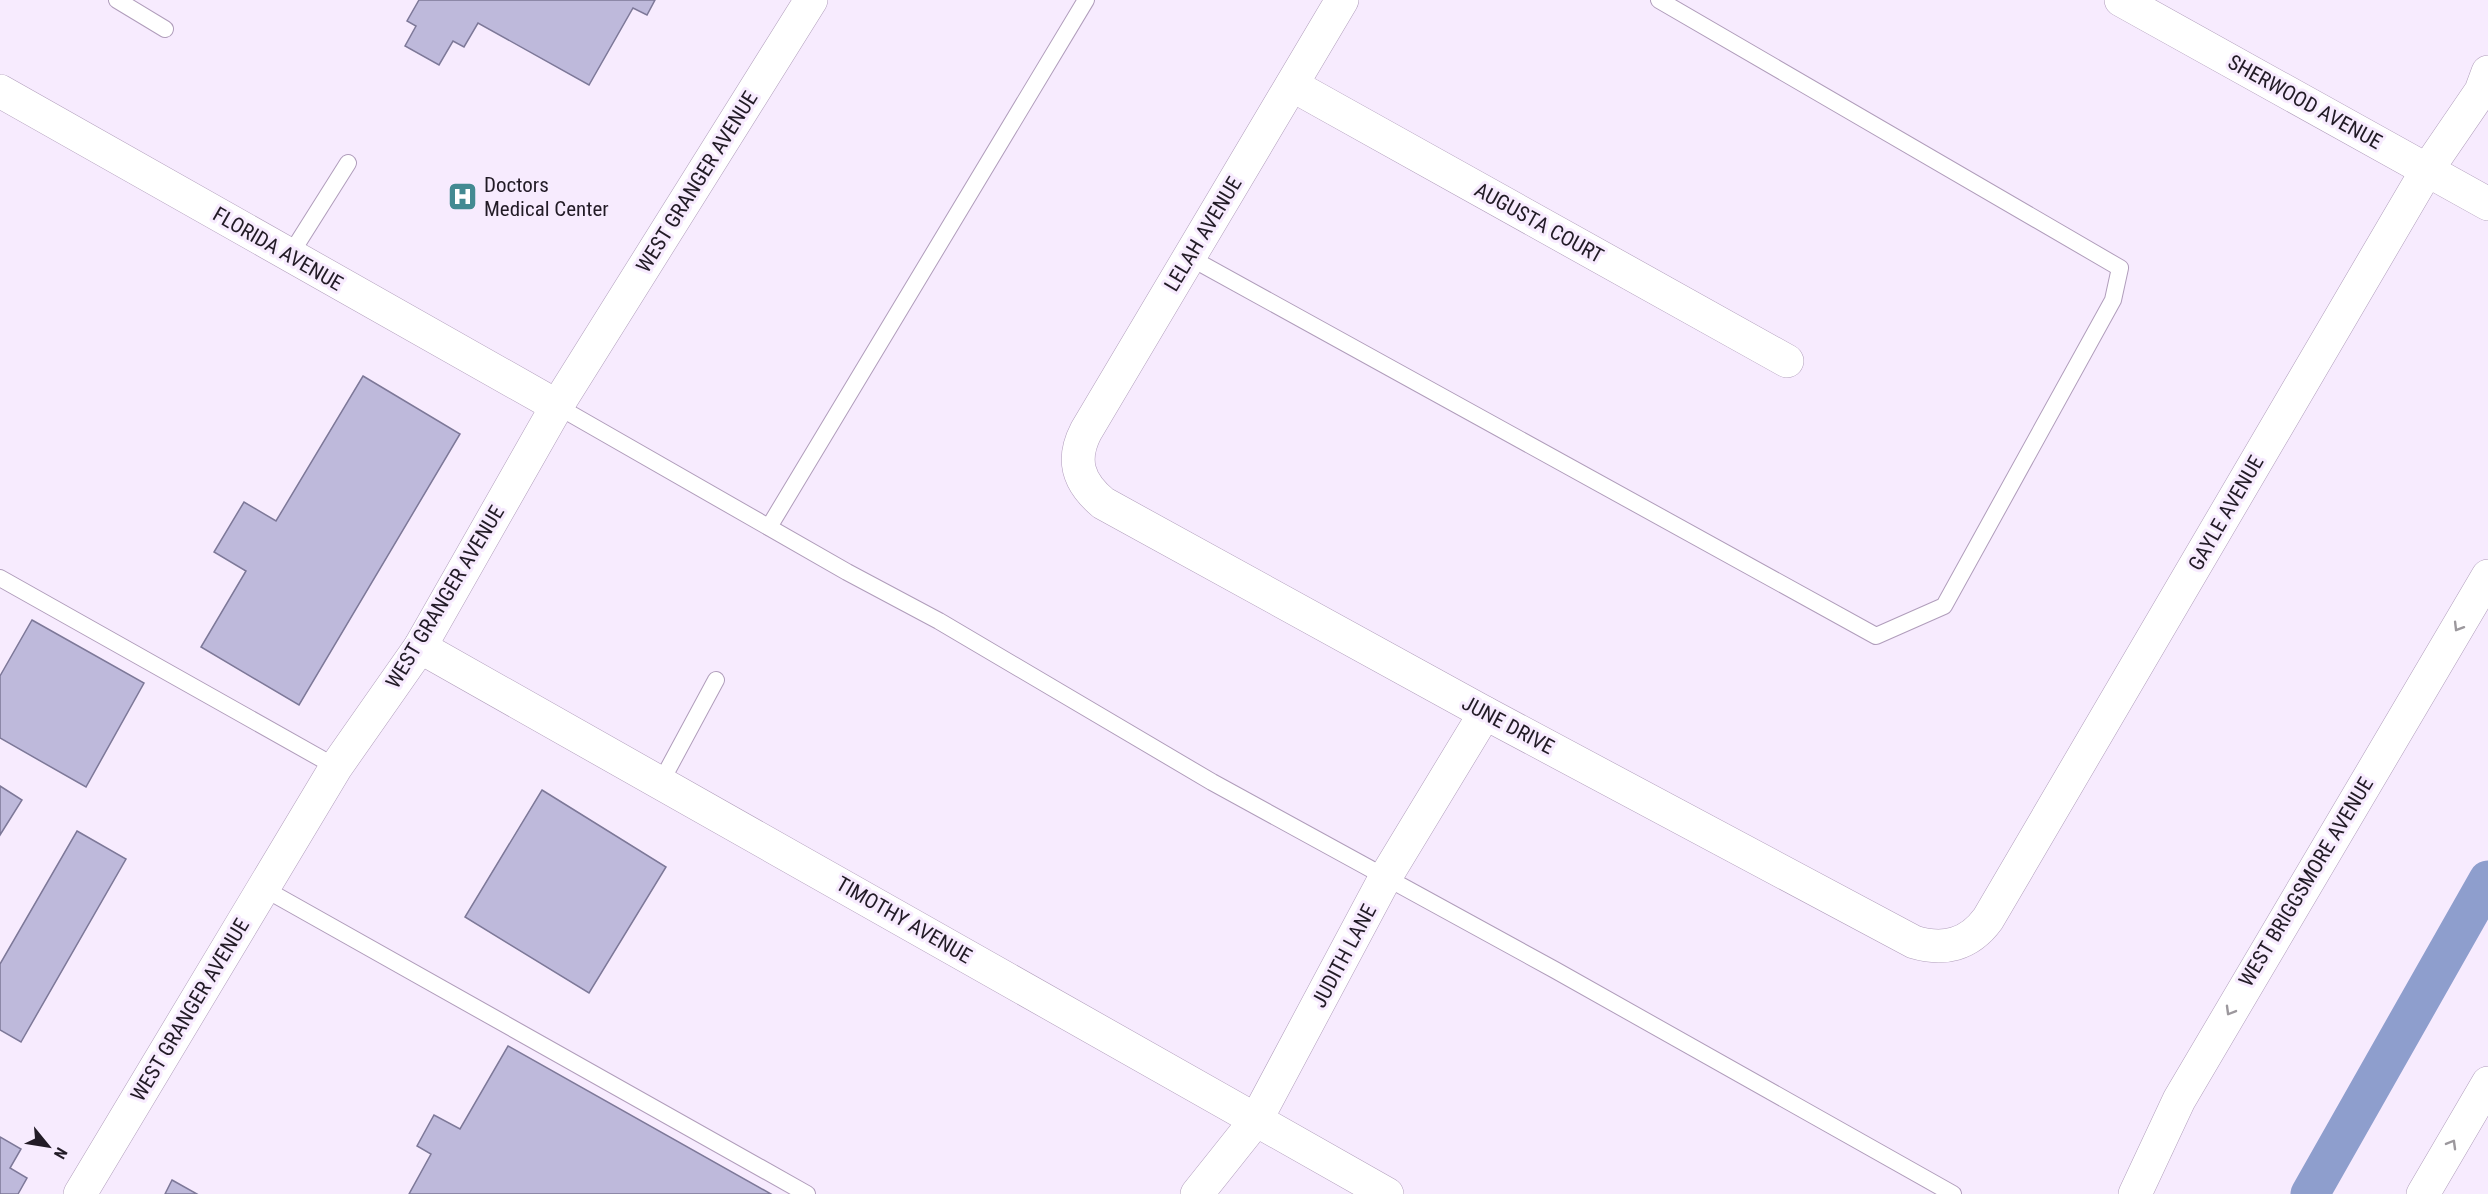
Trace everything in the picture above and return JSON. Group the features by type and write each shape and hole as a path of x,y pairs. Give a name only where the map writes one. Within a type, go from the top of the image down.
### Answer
{"street":[{"name":"WEST GRANGER AVENUE","path":"80,1194 336,766 420,647 557,406 811,0"},
{"name":"LELAH AVENUE","path":"1079,472 1079,446 1086,431 1342,0"},
{"name":"SHERWOOD AVENUE","path":"2121,0 2488,204"},
{"name":"GAYLE AVENUE","path":"1956,945 1979,932 1988,919 2427,170 2481,91 2488,72"},
{"name":"AUGUSTA COURT","path":"1292,85 1786,361"},
{"name":"FLORIDA AVENUE","path":"3,100 290,255 557,406"},
{"name":"JUNE DRIVE","path":"1079,472 1084,483 1103,503 1485,713 1914,942 1930,947 1956,945"},
{"name":"WEST BRIGGSMORE AVENUE","path":"2135,1194 2179,1100 2488,576"},
{"name":"TIMOTHY AVENUE","path":"420,647 1387,1194"},
{"name":"JUDITH LANE","path":"1197,1194 1256,1120 1385,878 1485,713"},
{"path":"2423,1194 2488,1083"}],"lane":[{"path":"117,0 165,29"},
{"path":"769,527 1086,0"},
{"path":"1189,257 1876,636 1944,606 2113,300 2120,268 1659,0"},
{"path":"290,255 348,164"},
{"path":"557,406 939,621 1212,782 1555,970 1953,1194"},
{"path":"0,578 336,766"},
{"path":"661,782 716,680"},
{"path":"263,888 807,1194"}],"building":[{"path":"419,0 655,0 647,15 633,8 589,85 478,23 464,47 453,41 439,65 405,46 416,26 407,21"},
{"path":"363,376 460,434 299,705 201,647 246,571 214,552 244,502 276,521"},
{"path":"32,620 144,683 86,787 0,738 0,676"},
{"path":"0,786 22,800 0,835"},
{"path":"542,790 666,867 589,993 465,917"},
{"path":"77,831 126,859 21,1042 0,1030 0,964"},
{"path":"508,1046 771,1194 409,1194 431,1154 417,1146 434,1115 460,1129"},
{"path":"0,1137 21,1149 10,1168 27,1178 18,1194 0,1194"},
{"path":"172,1180 197,1194 165,1194"}],"waterway":[{"path":"2310,1194 2488,880"}],"place":[{"name":"Doctors Medical Center","path":"463,197"}]}
